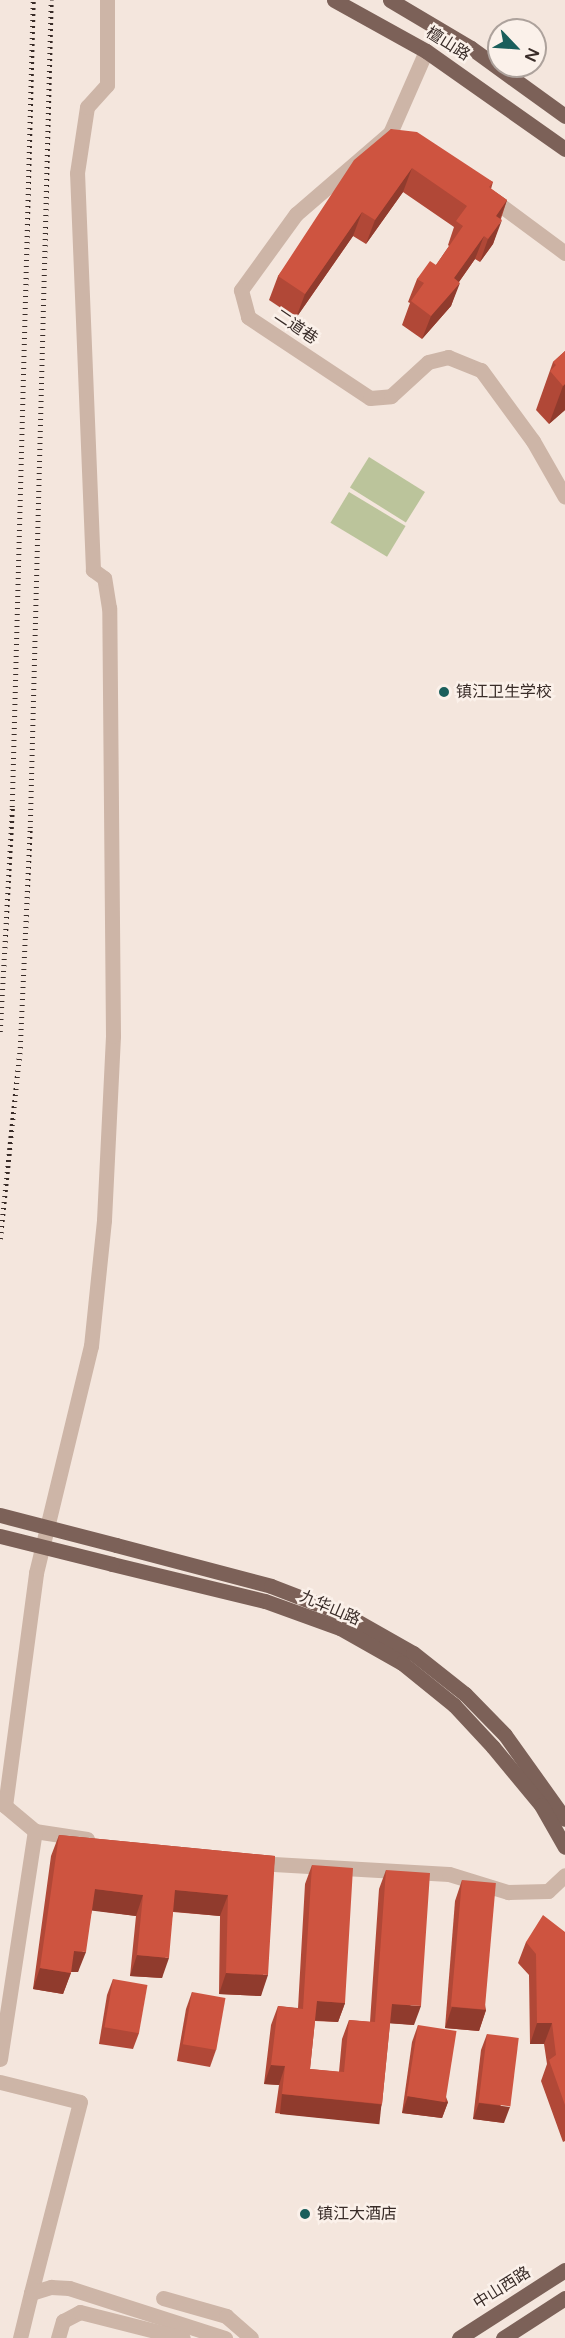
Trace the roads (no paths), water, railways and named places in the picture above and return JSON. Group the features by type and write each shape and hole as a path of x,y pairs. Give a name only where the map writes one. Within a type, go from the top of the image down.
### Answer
{"main road":[{"name":"檀山路","path":"334,0 426,51 565,149"},
{"name":"檀山路","path":"390,0 471,48 565,116"},
{"name":"九华山路","path":"0,1515 271,1586 346,1615 413,1653 465,1694 505,1735 565,1819"},
{"name":"九华山路","path":"0,1536 265,1601 340,1628 402,1663 454,1705 493,1747 541,1805 565,1847"},
{"name":"中山西路","path":"459,2338 565,2270"},
{"path":"503,2338 565,2298"}],"street":[{"path":"100,1842 35,1831 5,1806 36,1573 91,1346 104,1220 112,1047 109,608 104,578 93,570 77,173 87,106 107,85 107,0"},
{"name":"二道巷","path":"426,51 395,136 296,214 241,290 248,317 370,398 391,396 428,362 448,357 481,370 532,441 565,497"},
{"path":"477,189 565,253"},
{"path":"0,2059 35,1831"},
{"path":"239,1862 449,1874 508,1892 548,1891 565,1875"},
{"path":"0,2082 80,2102 20,2338"},
{"path":"31,2293 51,2287 69,2288 225,2338"},
{"path":"163,2298 226,2316 251,2338"},
{"path":"58,2338 63,2321 80,2312 183,2338"}],"railway":[{"path":"0,1032 12,807 33,0"},
{"path":"0,1239 20,1048 30,828 51,0"}],"place":[{"name":"镇江卫生学校","path":"444,692"},
{"name":"镇江大酒店","path":"305,2214"}]}
